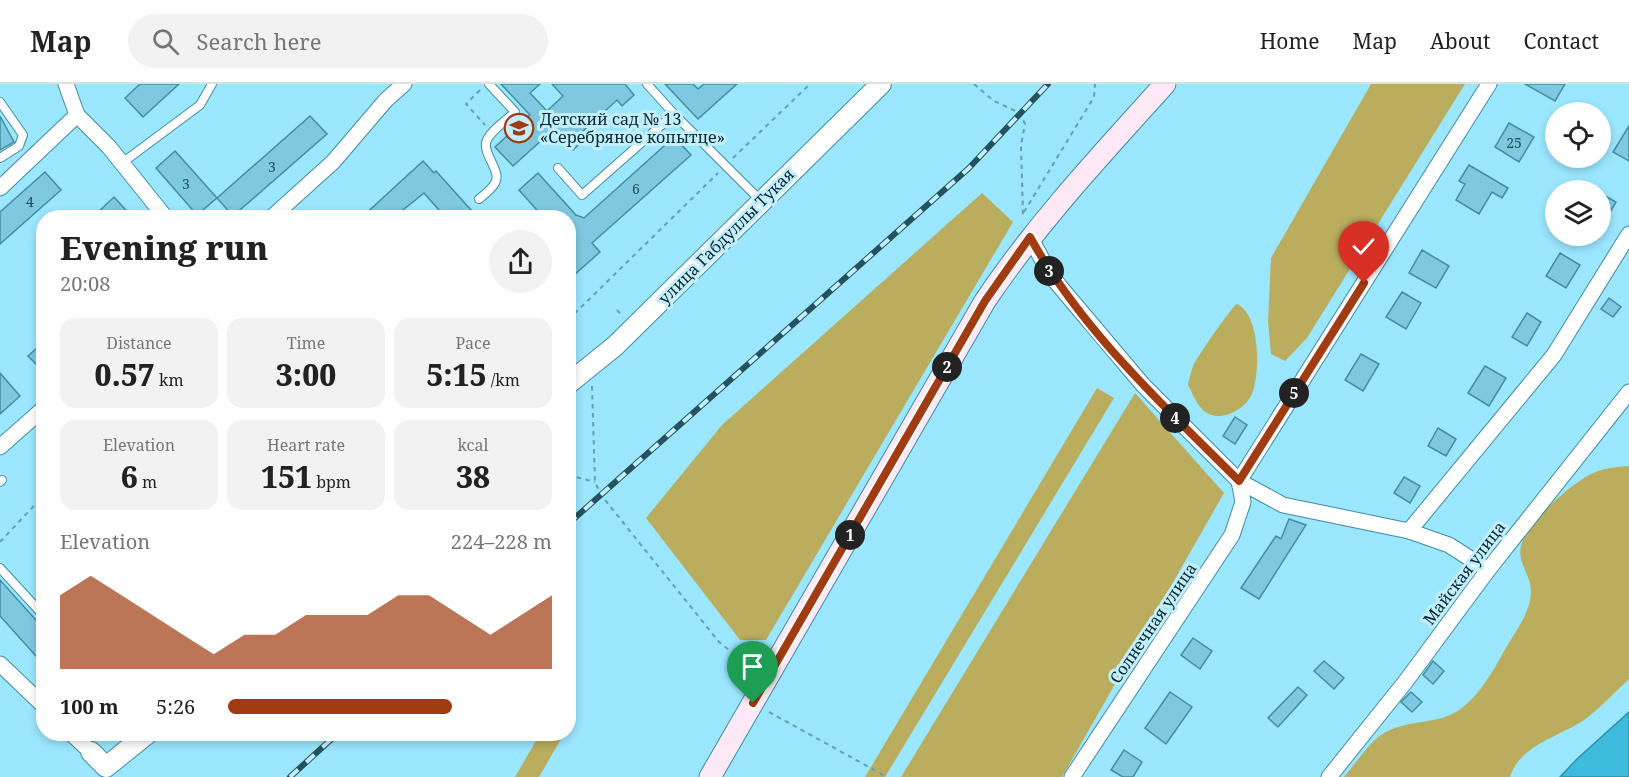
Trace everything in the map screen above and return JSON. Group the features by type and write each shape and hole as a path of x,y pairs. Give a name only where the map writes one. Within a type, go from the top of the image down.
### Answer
{"main road":[{"path":"710,777 1030,226 1165,84"}],"street":[{"path":"66,84 71,104 77,115 122,163 160,210"},
{"path":"280,210 333,162 386,100 404,84"},
{"name":"улица Габдуллы Тукая","path":"576,377 615,346 881,84"},
{"path":"1239,481 1489,84"},
{"path":"0,188 77,115"},
{"path":"1030,226 1051,276 1143,385 1239,481 1283,505 1409,531 1449,545 1488,570"},
{"path":"1409,531 1554,355 1629,234"},
{"name":"Майская улица","path":"1329,777 1406,681 1488,570 1629,393"},
{"path":"0,447 36,415"},
{"name":"Солнечная улица","path":"1072,777 1232,535 1243,502 1239,481"},
{"path":"0,664 36,698"},
{"path":"79,741 106,767 138,741"}],"lane":[{"path":"122,163 200,105 212,84"},
{"path":"479,199 495,183 497,177 487,156 486,143 515,112 488,84"},
{"path":"647,84 761,201"},
{"path":"0,102 3,112 21,129 22,141 0,158"},
{"path":"558,168 582,195 674,114"},
{"path":"0,568 36,607"}],"path":[{"path":"488,84 466,104 493,134"},
{"path":"576,312 810,84"},
{"path":"974,84 994,101 1020,113 1025,124 1021,145 1030,226"},
{"path":"1030,226 1094,96 1095,84"},
{"path":"591,365 595,482 601,495 719,642 766,680"},
{"path":"576,477 595,482"},
{"path":"0,542 36,504"},
{"path":"753,703 887,777"}],"shaded area":[{"path":"1371,84 1465,84 1307,338 1285,361 1271,354 1268,322 1271,258"},
{"path":"982,193 1013,222 766,640 740,640 646,518 722,425"},
{"path":"1237,304 1245,310 1254,331 1257,359 1255,385 1252,394 1243,406 1230,414 1215,416 1208,414 1200,407 1188,383 1196,361"},
{"path":"1097,388 1114,398 885,777 865,777"},
{"path":"1135,393 1224,493 1062,777 901,777"},
{"path":"1629,466 1629,679 1587,718 1532,748 1515,765 1510,777 1344,777 1367,748 1383,733 1400,726 1445,717 1456,712 1474,697 1482,688 1525,615 1531,589 1520,551 1531,527 1560,496 1589,475 1604,469"},
{"path":"536,741 560,741 539,777 515,777"}],"water":[{"path":"1629,712 1629,777 1560,777 1577,759"}],"building":[{"path":"140,84 179,84 143,117 125,98"},
{"path":"501,84 540,84 530,93 547,111 563,96 552,84 625,84 634,95 622,106 617,100 582,132 587,137 573,150 554,129 513,166 495,147 530,115"},
{"path":"665,84 693,84 698,89 704,84 737,84 698,119"},
{"path":"1525,84 1565,84 1555,101"},
{"path":"0,116 14,142 0,150"},
{"path":"310,116 327,134 240,210 228,210 217,198"},
{"path":"1509,123 1534,137 1519,162 1495,147"},
{"path":"1629,126 1629,161 1613,152"},
{"path":"674,137 691,155 592,243 600,252 576,273 576,215 584,218"},
{"path":"175,151 217,198 203,210 193,210 156,168"},
{"path":"423,161 434,173 436,171 471,210 439,210 424,193 403,210 370,210"},
{"path":"1469,165 1508,188 1502,198 1492,192 1479,214 1456,200 1465,184 1459,181"},
{"path":"45,172 61,190 0,244 0,212"},
{"path":"538,173 571,210 537,210 519,190"},
{"path":"114,197 126,210 100,210"},
{"path":"1611,199 1616,202 1611,210"},
{"path":"1422,250 1449,266 1436,288 1409,273"},
{"path":"1560,253 1580,265 1566,288 1546,276"},
{"path":"1402,292 1421,303 1406,329 1386,317"},
{"path":"1609,298 1621,307 1613,317 1601,309"},
{"path":"1527,313 1541,322 1527,346 1512,337"},
{"path":"36,349 36,364 28,356"},
{"path":"1361,354 1379,364 1363,391 1345,380"},
{"path":"1485,366 1506,378 1489,406 1468,393"},
{"path":"0,373 20,396 0,414"},
{"path":"1235,417 1247,425 1235,444 1223,436"},
{"path":"1438,428 1456,439 1446,456 1428,446"},
{"path":"1404,477 1420,486 1410,503 1394,493"},
{"path":"1289,519 1306,525 1259,599 1241,588 1276,536 1281,539"},
{"path":"0,580 36,620 36,656 0,616"},
{"path":"1193,638 1212,651 1200,669 1181,655"},
{"path":"1324,661 1344,678 1334,689 1314,671"},
{"path":"1433,661 1444,671 1433,684 1423,675"},
{"path":"1298,687 1307,695 1278,727 1268,718"},
{"path":"1170,692 1192,707 1166,744 1145,728"},
{"path":"1411,692 1422,702 1412,712 1401,702"},
{"path":"1124,750 1142,762 1133,777 1123,777 1111,770"}],"railway":[{"path":"576,517 969,168 1048,84"},
{"path":"290,777 329,741"}],"place":[{"name":"Детский сад № 13 «Серебряное копытце»","path":"519,128"}],"route":[{"path":"753,703 985,301 1030,237 1051,276 1143,385 1239,481 1364,283"}]}
